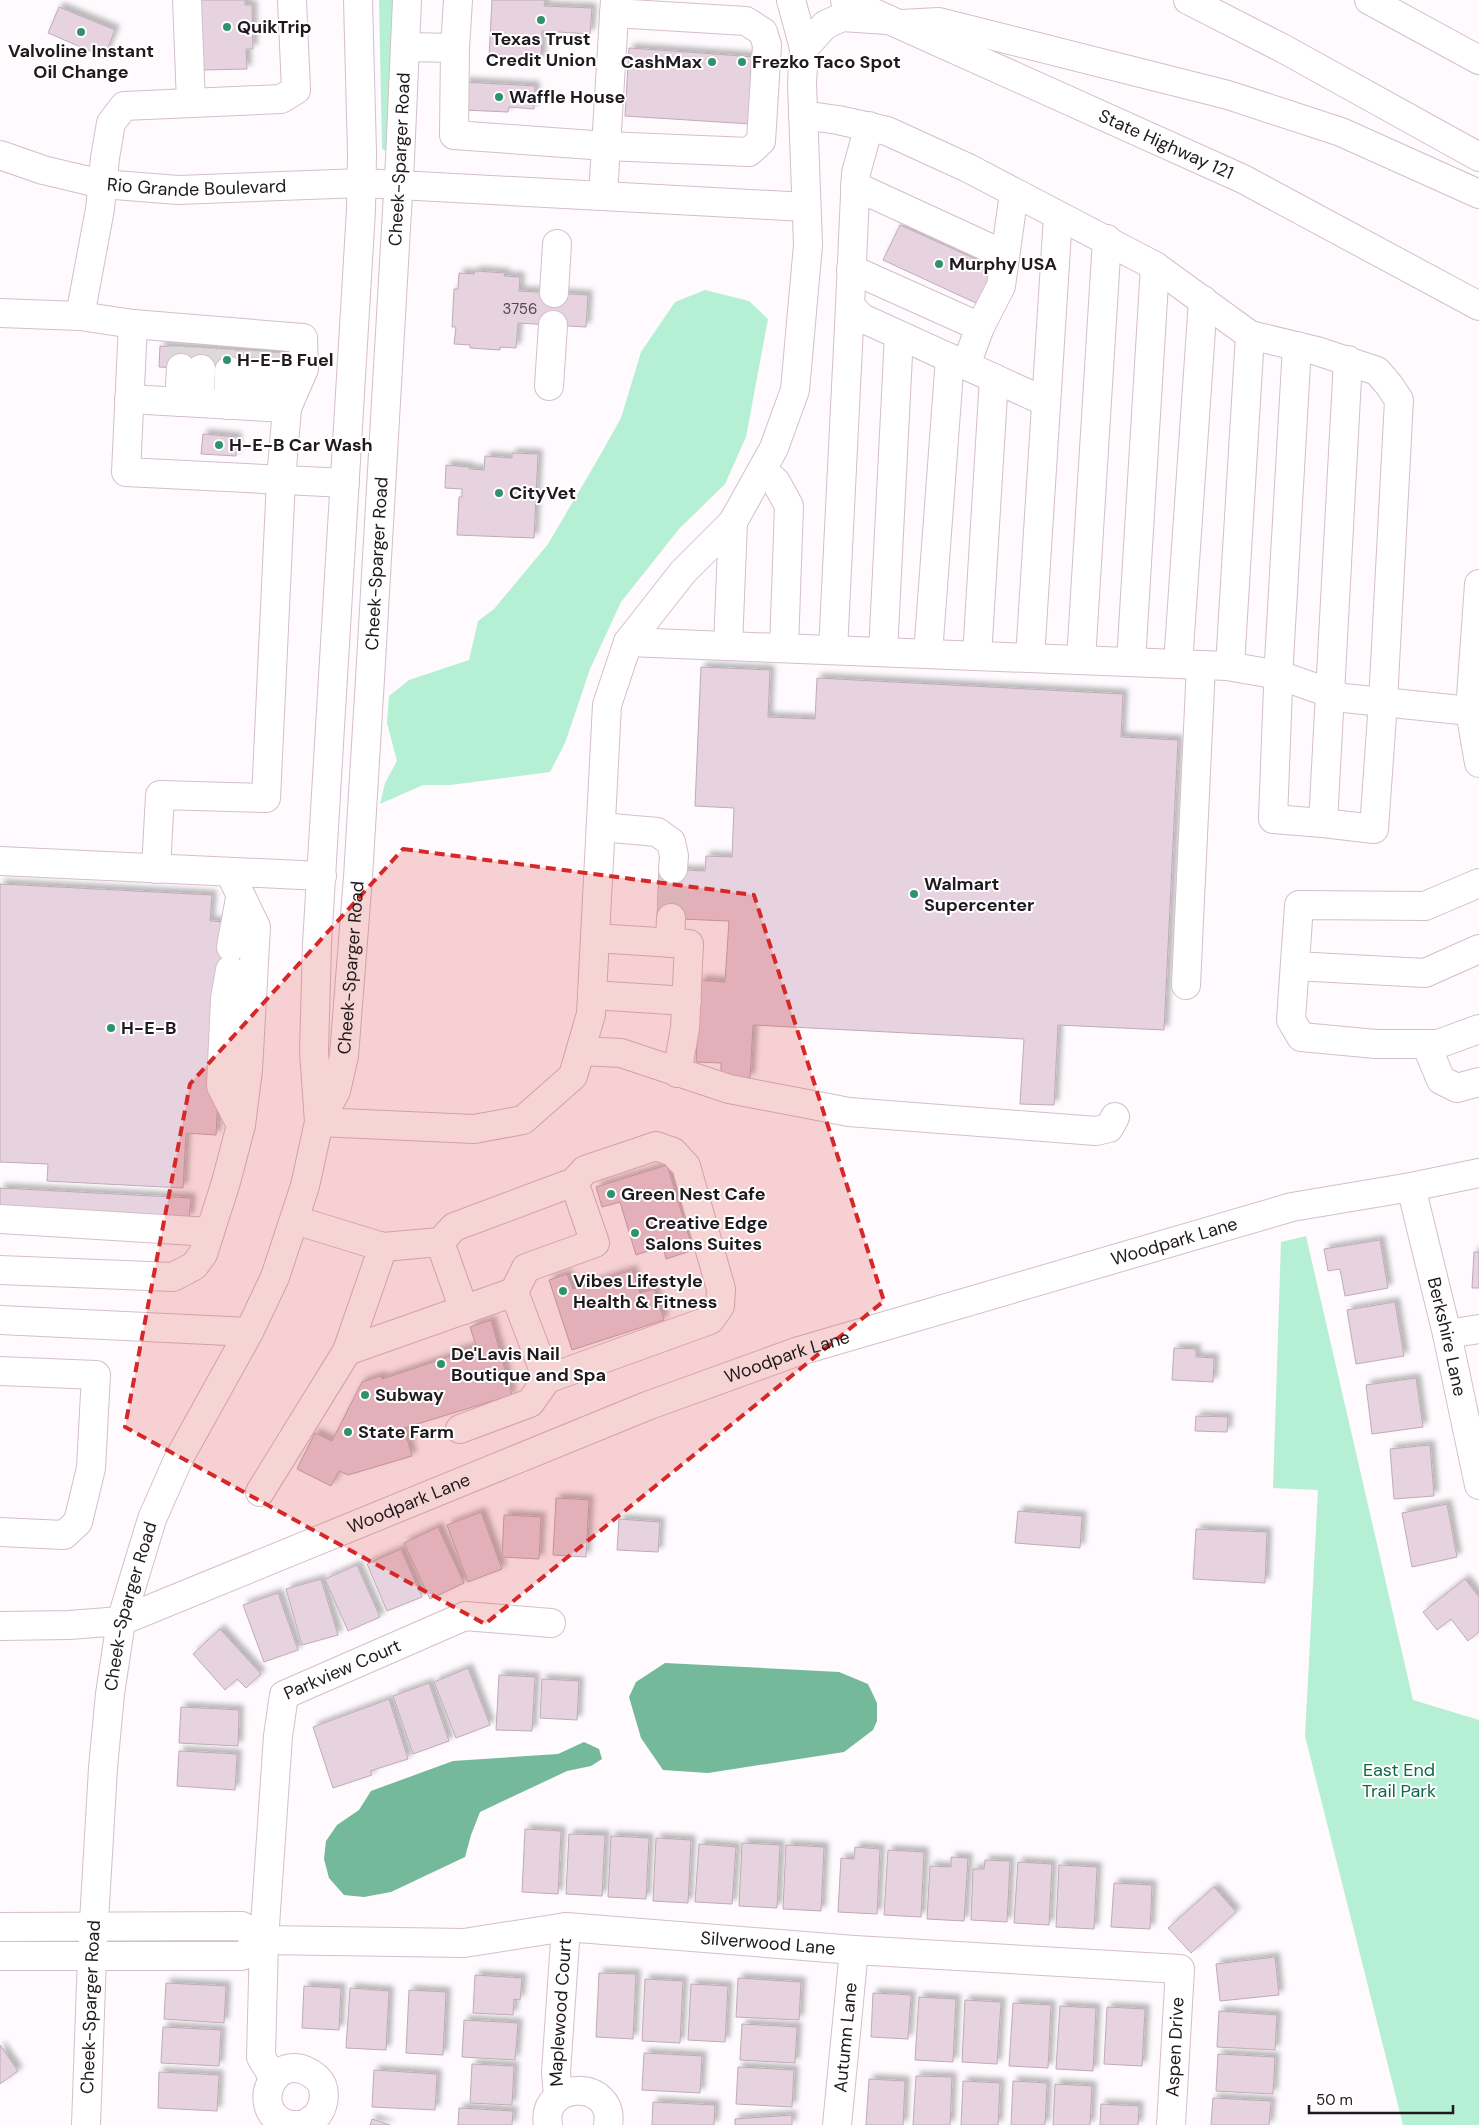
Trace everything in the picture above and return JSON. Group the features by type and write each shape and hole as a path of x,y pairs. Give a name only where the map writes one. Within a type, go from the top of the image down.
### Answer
{"main road":[{"path":"188,0 191,103"},
{"path":"80,316 112,123 124,106 281,99 296,90 292,0"},
{"name":"Cheek-Sparger Road","path":"86,2125 92,1956 109,1702 121,1621 152,1519 178,1460 249,1332 275,1277 305,1186 319,1122 314,1051 317,944 362,183 358,0"},
{"name":"Cheek-Sparger Road","path":"319,1122 336,1091 344,1056 358,877 371,662 399,185 407,0"},
{"path":"458,0 455,48 454,135 606,146 750,152 761,141 767,45 763,32 746,21 615,6 606,146 603,195"},
{"path":"319,1122 474,1129 523,1120 572,1076 591,1014 607,705 628,642 683,572 733,522 774,448 795,390 808,245 803,115 804,48 791,0"},
{"name":"State Highway 121","path":"845,0 1243,179 1479,306"},
{"path":"1188,0 1284,49 1479,157"},
{"path":"1368,0 1479,60"},
{"path":"804,48 826,25 842,17 896,22 940,22 1228,95 1341,132 1479,194"},
{"path":"406,47 455,48"},
{"path":"803,115 838,120 887,131 968,168 1058,216 1107,239 1155,266 1250,335 1297,346 1348,360 1377,371 1390,385 1398,400 1383,702 1374,828 1273,820 1279,668 1297,346"},
{"path":"833,650 855,186 859,157 869,126"},
{"name":"Rio Grande Boulevard","path":"8,158 44,170 102,184 178,190 362,183 806,207"},
{"path":"855,186 1005,256"},
{"path":"928,654 958,362 980,327 1001,286 1014,193"},
{"path":"1030,658 1058,216"},
{"path":"1081,660 1107,239"},
{"path":"554,293 557,244"},
{"path":"1131,662 1155,266"},
{"path":"851,269 980,327"},
{"path":"1186,985 1190,664 1203,300"},
{"path":"850,306 862,318 1046,402"},
{"path":"0,313 80,316 133,324 192,349 253,352 303,338 304,369 259,406 129,399"},
{"path":"133,324 126,472 345,483"},
{"path":"549,386 553,325"},
{"path":"883,652 899,334"},
{"path":"1230,666 1250,335"},
{"path":"189,403 192,349"},
{"path":"156,869 160,795 266,798 281,480 259,406 253,352"},
{"path":"253,352 259,406"},
{"path":"1323,823 1348,360"},
{"path":"978,656 994,378"},
{"path":"763,470 776,482 789,506 784,648"},
{"path":"728,646 733,522"},
{"path":"1479,584 1470,711 1479,763"},
{"path":"628,642 1279,668 1329,694 1344,698 1470,711"},
{"path":"335,662 371,662"},
{"path":"601,827 657,832 671,842 674,856 673,869"},
{"path":"0,861 230,873 358,877"},
{"path":"0,1270 173,1277 194,1266 203,1254 226,1182 241,1125 248,1070 256,927 240,898 230,873"},
{"path":"1479,883 1426,906 1299,905 1291,1020 1301,1037 1376,1044 1438,1044 1479,1029"},
{"path":"240,898 224,999 221,1086 241,1125"},
{"path":"595,938 670,931 688,944 685,1028 677,1073"},
{"path":"1295,966 1426,973 1479,949"},
{"path":"592,995 686,1001"},
{"path":"1426,1044 1441,1080 1457,1088 1479,1082"},
{"path":"580,1051 621,1053 729,1089 849,1112 1096,1131 1110,1128 1116,1117"},
{"path":"295,1220 383,1247 440,1242 454,1227 574,1182 585,1170 656,1146 673,1152 686,1166 721,1289 720,1306 710,1320 547,1379 530,1403 460,1429"},
{"name":"Woodpark Lane","path":"0,1626 69,1625 121,1621 646,1406 796,1352 1292,1207 1411,1187 1479,1173"},
{"path":"347,1351 514,1292 526,1268 595,1243 574,1182"},
{"name":"Berkshire Lane","path":"1411,1187 1447,1334 1479,1486"},
{"path":"0,1218 210,1232"},
{"path":"440,1242 464,1310"},
{"path":"260,1492 347,1351 383,1247"},
{"path":"514,1292 547,1379"},
{"path":"0,1320 249,1332"},
{"path":"1447,1334 1479,1329"},
{"path":"0,1370 96,1374 91,1468 78,1522 64,1535 0,1532"},
{"name":"Parkview Court","path":"264,1940 278,1736 284,1695 465,1616 551,1623"},
{"path":"0,1927 94,1925 242,1926 264,1940"},
{"name":"Silverwood Lane","path":"264,1940 464,1943 566,1927 854,1950 1180,1969"},
{"name":"Maplewood Court","path":"558,2097 556,2072 566,1927"},
{"path":"0,1956 242,1956 264,1940"},
{"path":"264,1940 261,2057 273,2077"},
{"name":"Autumn Lane","path":"837,2125 854,1950"},
{"name":"Aspen Drive","path":"1171,2125 1180,1969"},
{"path":"289,2068 307,2069 320,2081 325,2099 318,2116 301,2125 284,2124 270,2112 266,2094 273,2077 289,2068"},
{"name":"Maplewood Court","path":"548,2125 550,2108 558,2097 570,2090 584,2090 596,2095 606,2106 610,2119 608,2125"}],"highlighted area":[{"path":"403,849 754,895 884,1301 485,1624 125,1427 190,1084"}],"green space":[{"path":"379,0 397,0 389,148 386,151 382,149"},
{"path":"705,290 749,301 768,319 746,437 725,484 679,529 621,602 590,669 565,743 550,772 450,785 423,785 380,804 385,783 397,761 387,723 389,696 409,680 469,660 478,621 494,609 548,544 621,418 641,352 675,302"},
{"name":"East End Trail Park","path":"1306,1236 1413,1700 1479,1720 1479,2125 1403,2125 1305,1736 1318,1490 1273,1488 1281,1242"}],"shaded area":[{"path":"665,1663 839,1672 868,1684 877,1703 877,1721 873,1730 844,1752 708,1773 663,1770 641,1738 629,1697 636,1682"},
{"path":"584,1742 599,1749 602,1759 591,1766 567,1771 480,1812 465,1857 391,1892 364,1897 344,1895 329,1878 324,1859 326,1841 337,1825 359,1810 371,1791 453,1761 558,1754"}],"building":[{"name":"QuikTrip","path":"201,0 245,0 245,5 252,5 253,49 246,49 247,69 203,70"},
{"name":"Texas Trust Credit Union","path":"492,0 545,0 544,6 592,8 590,34 542,31 541,61 489,58"},
{"name":"Valvoline Instant Oil Change","path":"59,7 115,30 104,57 48,33"},
{"path":"629,48 756,57 751,124 625,116"},
{"name":"Waffle House","path":"464,82 535,86 534,109 509,107 508,112 463,110"},
{"name":"Murphy USA","path":"900,225 996,268 978,304 883,260"},
{"path":"475,271 505,273 504,276 520,277 519,291 588,295 586,327 518,323 516,348 500,347 500,350 470,348 470,345 454,344 456,327 452,327 454,289 458,289 459,273 474,274"},
{"name":"H-E-B Fuel","path":"160,346 295,354 294,374 159,367"},
{"name":"H-E-B Car Wash","path":"203,434 237,437 236,456 201,454"},
{"name":"CityVet","path":"512,453 538,454 534,538 457,535 459,497 462,497 462,489 445,488 446,465 484,470 485,456 512,458"},
{"name":"Walmart Supercenter","path":"701,667 770,670 768,717 815,719 817,678 1123,694 1121,737 1178,740 1164,1030 1058,1025 1054,1105 1020,1104 1024,1039 753,1025 750,1078 721,1077 721,1063 696,1062 700,980 725,982 729,921 657,918 659,869 705,871 706,856 732,857 734,808 695,806"},
{"name":"H-E-B","path":"0,884 212,895 210,921 227,922 216,1135 186,1133 183,1188 47,1181 48,1164 0,1162"},
{"path":"667,1165 693,1250 666,1259 663,1246 636,1255 620,1202 602,1207 596,1187"},
{"path":"0,1188 191,1198 189,1218 0,1208"},
{"path":"1380,1240 1388,1288 1345,1296 1340,1269 1328,1271 1324,1249"},
{"path":"1474,1252 1479,1252 1479,1288 1472,1288"},
{"path":"632,1270 640,1293 654,1289 664,1320 572,1350 549,1280 567,1274 573,1289"},
{"path":"1395,1302 1404,1356 1356,1364 1347,1310"},
{"path":"491,1320 512,1395 404,1428 412,1456 348,1475 339,1471 331,1486 297,1469 315,1433 332,1441 362,1382 381,1376 382,1379 454,1355 450,1353 476,1346 470,1327"},
{"path":"1174,1348 1196,1349 1196,1357 1214,1358 1213,1382 1172,1380"},
{"path":"1416,1378 1423,1427 1372,1434 1366,1385"},
{"path":"1196,1416 1228,1417 1227,1432 1195,1431"},
{"path":"1430,1445 1434,1496 1394,1499 1390,1449"},
{"path":"556,1498 589,1500 586,1557 553,1555"},
{"path":"1447,1504 1457,1557 1412,1567 1402,1513"},
{"path":"1018,1511 1082,1516 1080,1548 1015,1543"},
{"path":"481,1512 502,1569 468,1582 447,1525"},
{"path":"504,1515 541,1517 539,1559 502,1557"},
{"path":"619,1519 660,1522 658,1552 617,1550"},
{"path":"438,1527 464,1583 430,1599 404,1543"},
{"path":"1196,1529 1267,1532 1265,1583 1193,1579"},
{"path":"401,1549 422,1597 387,1611 367,1564"},
{"path":"357,1565 380,1617 348,1631 325,1579"},
{"path":"321,1579 338,1635 302,1645 286,1589"},
{"path":"1465,1579 1479,1597 1479,1632 1468,1641 1451,1619 1437,1630 1423,1612"},
{"path":"278,1593 298,1650 264,1662 243,1605"},
{"path":"220,1629 261,1674 246,1688 237,1679 225,1690 193,1654"},
{"path":"468,1668 490,1725 456,1738 434,1682"},
{"path":"499,1675 535,1677 532,1731 496,1730"},
{"path":"542,1679 579,1681 577,1720 540,1718"},
{"path":"429,1683 449,1741 413,1754 393,1696"},
{"path":"389,1699 408,1759 370,1771 372,1775 333,1788 313,1727"},
{"path":"181,1707 239,1710 238,1746 179,1743"},
{"path":"179,1751 237,1754 235,1790 177,1786"},
{"path":"525,1829 561,1831 558,1894 522,1892"},
{"path":"569,1834 605,1835 602,1896 566,1894"},
{"path":"611,1836 649,1838 646,1899 608,1897"},
{"path":"656,1838 691,1840 688,1903 653,1901"},
{"path":"742,1843 780,1845 777,1908 739,1906"},
{"path":"699,1844 736,1847 732,1904 695,1902"},
{"path":"786,1845 824,1847 821,1911 783,1909"},
{"path":"855,1847 880,1849 877,1914 838,1912 841,1858 854,1859"},
{"path":"888,1850 924,1852 921,1917 884,1915"},
{"path":"951,1857 968,1858 964,1921 927,1919 930,1866 951,1867"},
{"path":"985,1860 1010,1861 1007,1922 971,1920 973,1869 984,1869"},
{"path":"1018,1862 1052,1864 1049,1925 1014,1923"},
{"path":"1059,1865 1097,1867 1094,1929 1056,1927"},
{"path":"1114,1883 1152,1885 1150,1929 1111,1927"},
{"path":"1214,1887 1236,1912 1191,1953 1168,1928"},
{"path":"1275,1957 1279,1995 1220,2001 1216,1964"},
{"path":"599,1973 636,1974 633,2039 596,2037"},
{"path":"475,1975 522,1978 520,2000 514,1999 513,2015 473,2013"},
{"path":"738,1978 801,1982 799,2020 736,2017"},
{"path":"645,1979 683,1981 680,2043 642,2041"},
{"path":"166,1983 226,1986 224,2023 164,2019"},
{"path":"691,1984 728,1986 725,2042 688,2040"},
{"path":"304,1986 341,1988 339,2030 302,2028"},
{"path":"350,1988 389,1991 386,2050 346,2048"},
{"path":"409,1990 446,1992 443,2055 406,2053"},
{"path":"873,1993 911,1995 908,2039 871,2037"},
{"path":"919,1997 956,1999 953,2062 915,2060"},
{"path":"965,2000 1001,2002 997,2064 962,2062"},
{"path":"1013,2003 1051,2005 1048,2068 1009,2066"},
{"path":"1060,2006 1096,2008 1093,2071 1056,2069"},
{"path":"1107,2007 1145,2009 1142,2066 1104,2064"},
{"path":"1219,2011 1277,2015 1275,2050 1217,2047"},
{"path":"464,2020 518,2023 515,2060 462,2057"},
{"path":"742,2024 797,2027 795,2063 740,2060"},
{"path":"163,2027 221,2030 219,2066 161,2063"},
{"path":"0,2045 18,2071 0,2084"},
{"path":"644,2053 702,2056 700,2093 642,2090"},
{"path":"1218,2054 1275,2057 1273,2094 1216,2091"},
{"path":"472,2064 514,2066 512,2105 470,2103"},
{"path":"738,2067 794,2070 792,2107 736,2104"},
{"path":"374,2070 437,2074 435,2110 372,2107"},
{"path":"159,2072 219,2075 217,2111 158,2108"},
{"path":"916,2076 952,2077 950,2125 913,2125"},
{"path":"869,2079 905,2081 903,2125 866,2125"},
{"path":"963,2081 1000,2083 998,2125 961,2125"},
{"path":"1013,2081 1047,2083 1045,2125 1011,2125"},
{"path":"1055,2084 1092,2086 1090,2125 1053,2125"},
{"path":"1213,2098 1271,2101 1269,2125 1211,2125"},
{"path":"653,2102 715,2105 714,2125 652,2125"},
{"path":"1101,2104 1139,2106 1138,2125 1100,2125"},
{"path":"459,2108 513,2111 512,2125 458,2125"},
{"path":"792,2115 792,2125 735,2125 735,2119"},
{"path":"372,2119 390,2125 370,2125"}],"tunnel":[{"path":"181,368 182,347"},
{"path":"201,369 202,348"},
{"path":"229,371 231,350"},
{"path":"251,372 252,351"},
{"path":"276,373 277,353"},
{"path":"671,918 673,869"}],"place":[{"name":"Texas Trust Credit Union","path":"541,20"},
{"name":"QuikTrip","path":"227,27"},
{"name":"Valvoline Instant Oil Change","path":"81,32"},
{"name":"CashMax","path":"712,62"},
{"name":"Frezko Taco Spot","path":"742,62"},
{"name":"Waffle House","path":"499,97"},
{"name":"Murphy USA","path":"939,264"},
{"name":"H-E-B Fuel","path":"227,360"},
{"name":"H-E-B Car Wash","path":"219,445"},
{"name":"CityVet","path":"499,493"},
{"name":"Walmart Supercenter","path":"914,894"},
{"name":"H-E-B","path":"111,1028"},
{"name":"Green Nest Cafe","path":"611,1194"},
{"name":"Creative Edge Salons Suites","path":"635,1233"},
{"name":"Vibes Lifestyle Health & Fitness","path":"563,1291"},
{"name":"De'Lavis Nail Boutique and Spa","path":"441,1364"},
{"name":"Subway","path":"365,1395"},
{"name":"State Farm","path":"348,1432"}]}
